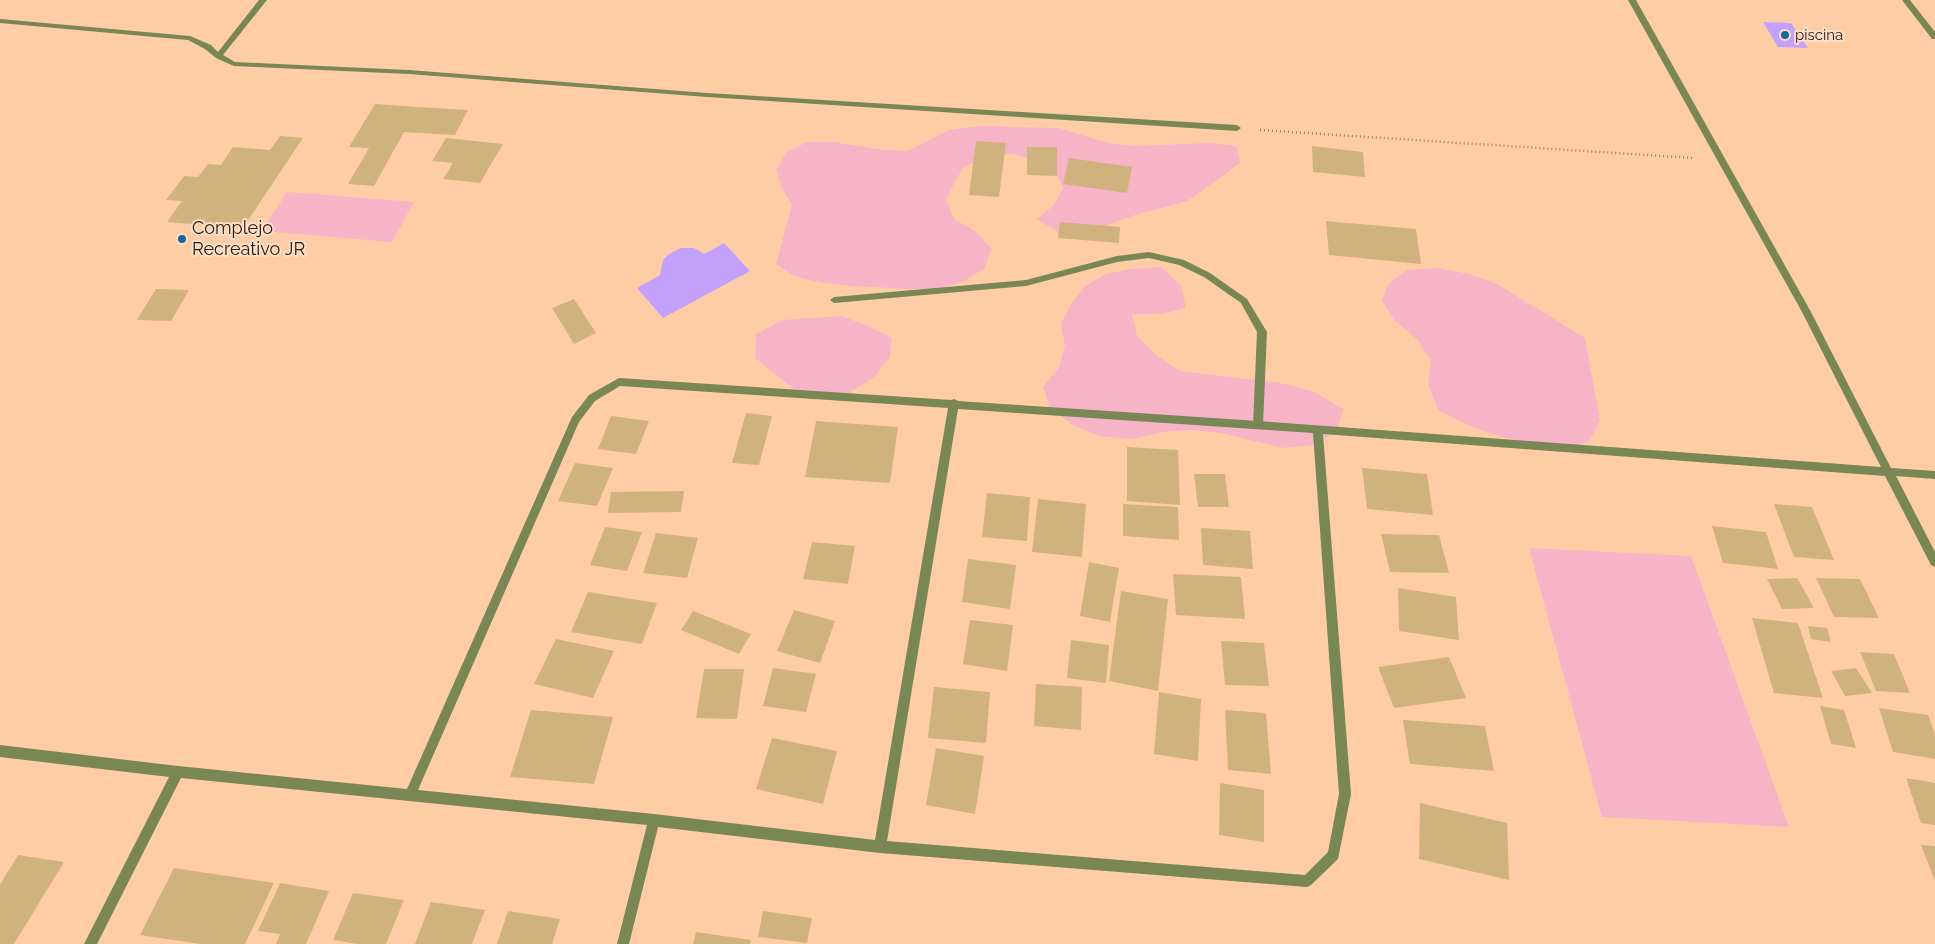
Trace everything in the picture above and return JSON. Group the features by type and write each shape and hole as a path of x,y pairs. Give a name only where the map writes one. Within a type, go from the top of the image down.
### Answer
{"street":[{"path":"219,56 263,0"},
{"path":"1632,0 1806,312 1935,562"},
{"path":"1906,0 1935,37"},
{"path":"0,21 190,38 234,64 409,72 707,95 1237,128"},
{"path":"834,300 1026,283 1117,260 1150,255 1181,262 1207,275 1244,302 1262,332 1258,425"},
{"path":"410,795 575,420 592,398 619,382 1258,425 1935,475"},
{"path":"880,847 954,404"},
{"path":"0,751 178,772 654,820 880,847 1307,881 1334,855 1345,794 1318,430"},
{"path":"90,944 178,772"},
{"path":"623,944 654,820"}],"path":[{"path":"1237,128 1721,160"}],"shaded area":[{"name":"piscina","path":"1763,22 1791,23 1808,48 1778,47"},
{"path":"978,126 1059,128 1108,143 1135,146 1211,143 1236,146 1240,163 1188,201 1138,214 1088,232 1058,232 1037,219 1054,205 1063,189 1056,172 1036,160 1012,154 986,156 964,167 946,200 954,219 975,231 991,248 985,268 963,282 937,289 853,286 823,283 794,276 776,264 792,205 782,188 776,170 787,152 807,142 833,142 883,150 908,151 949,130"},
{"path":"287,192 414,202 392,242 262,231"},
{"path":"724,243 750,271 663,318 637,288 660,275 663,260 669,254 681,248 694,248 704,254"},
{"path":"1161,267 1181,285 1186,308 1161,314 1132,314 1137,336 1156,355 1180,371 1280,383 1312,391 1343,409 1337,430 1315,445 1284,448 1221,433 1191,430 1162,432 1132,439 1099,436 1073,425 1051,409 1043,387 1059,367 1065,346 1061,324 1071,304 1085,286 1106,274 1132,269"},
{"path":"1437,268 1469,274 1497,284 1585,338 1600,421 1589,441 1563,452 1499,436 1468,425 1438,410 1428,384 1431,361 1417,339 1394,320 1382,300 1389,283 1407,270"},
{"path":"842,316 892,338 890,357 874,377 849,393 820,399 794,389 755,358 756,334 783,320"},
{"path":"1529,548 1691,556 1789,827 1602,817"}],"building":[{"path":"375,104 468,110 455,135 404,132 374,186 348,184 369,148 349,147"},
{"path":"280,136 303,138 243,228 167,222 182,201 166,200 184,176 198,177 208,164 221,165 233,147 270,150"},
{"path":"446,138 503,144 480,183 443,179 453,163 432,161"},
{"path":"976,141 1006,143 999,197 969,195"},
{"path":"1312,146 1363,152 1365,177 1313,172"},
{"path":"1027,147 1057,147 1057,176 1027,175"},
{"path":"1069,158 1132,167 1127,193 1063,184"},
{"path":"1326,221 1416,229 1421,264 1329,255"},
{"path":"1060,222 1120,227 1119,243 1058,238"},
{"path":"156,289 189,290 171,321 137,320"},
{"path":"574,299 596,333 574,344 552,308"},
{"path":"746,413 772,416 759,465 732,463"},
{"path":"611,416 649,421 636,454 598,449"},
{"path":"816,421 898,427 890,483 805,477"},
{"path":"1127,447 1178,450 1180,505 1127,501"},
{"path":"575,463 613,468 597,506 558,501"},
{"path":"1362,468 1427,474 1433,515 1367,509"},
{"path":"1194,474 1225,474 1229,507 1198,507"},
{"path":"684,491 681,512 608,513 611,492"},
{"path":"987,493 1030,497 1027,541 982,537"},
{"path":"1038,499 1086,504 1082,557 1032,552"},
{"path":"1123,504 1178,507 1179,540 1123,536"},
{"path":"1774,504 1812,507 1834,560 1794,557"},
{"path":"1712,526 1766,532 1778,569 1723,563"},
{"path":"605,527 642,532 627,571 590,565"},
{"path":"1201,528 1250,531 1253,569 1203,565"},
{"path":"656,533 698,538 687,578 643,573"},
{"path":"1381,534 1439,535 1449,573 1390,572"},
{"path":"812,542 855,546 848,584 803,579"},
{"path":"968,559 1016,565 1010,609 962,602"},
{"path":"1089,562 1119,568 1110,622 1080,616"},
{"path":"1173,574 1241,577 1245,619 1176,615"},
{"path":"1797,578 1814,608 1782,609 1767,579"},
{"path":"1816,578 1860,579 1879,618 1834,617"},
{"path":"1398,588 1456,597 1459,640 1399,631"},
{"path":"1121,591 1168,599 1158,691 1109,681"},
{"path":"588,592 657,603 642,644 571,632"},
{"path":"794,610 835,621 820,663 777,651"},
{"path":"693,611 751,634 739,654 681,630"},
{"path":"1752,618 1798,623 1823,698 1774,693"},
{"path":"970,620 1013,625 1007,671 963,664"},
{"path":"1808,626 1827,628 1831,642 1811,639"},
{"path":"556,639 614,651 593,698 534,684"},
{"path":"1071,640 1109,645 1106,683 1067,678"},
{"path":"1221,641 1264,643 1269,686 1225,685"},
{"path":"1860,652 1894,654 1910,693 1876,691"},
{"path":"1449,657 1466,698 1394,708 1378,667"},
{"path":"773,668 816,674 806,712 763,706"},
{"path":"1856,668 1872,693 1845,696 1831,671"},
{"path":"704,669 744,669 737,719 696,718"},
{"path":"1036,684 1082,687 1081,730 1034,726"},
{"path":"934,687 990,692 986,743 928,738"},
{"path":"1159,692 1201,699 1198,761 1154,754"},
{"path":"1820,706 1844,710 1856,748 1831,744"},
{"path":"1879,708 1928,715 1935,735 1935,759 1893,752"},
{"path":"531,710 613,717 594,784 510,777"},
{"path":"1225,710 1266,713 1271,774 1228,770"},
{"path":"1403,720 1485,726 1494,771 1410,764"},
{"path":"772,738 837,751 823,804 756,789"},
{"path":"936,748 984,756 975,814 926,805"},
{"path":"1906,778 1935,783 1935,825 1921,823"},
{"path":"1220,783 1264,790 1264,842 1219,835"},
{"path":"1420,803 1507,823 1509,880 1419,859"},
{"path":"1921,845 1935,846 1935,881"},
{"path":"18,855 64,862 14,944 0,944 0,885"},
{"path":"174,868 274,883 245,944 200,944 140,935"},
{"path":"280,883 329,891 306,944 276,944 280,934 258,931"},
{"path":"353,893 404,900 386,944 357,944 333,940"},
{"path":"431,902 485,910 472,944 415,944"},
{"path":"508,911 560,919 552,944 497,944"},
{"path":"763,911 812,918 807,943 758,937"},
{"path":"696,932 751,940 750,944 693,944"}],"place":[{"name":"piscina","path":"1785,35"},
{"name":"Complejo Recreativo JR","path":"182,239"}]}
